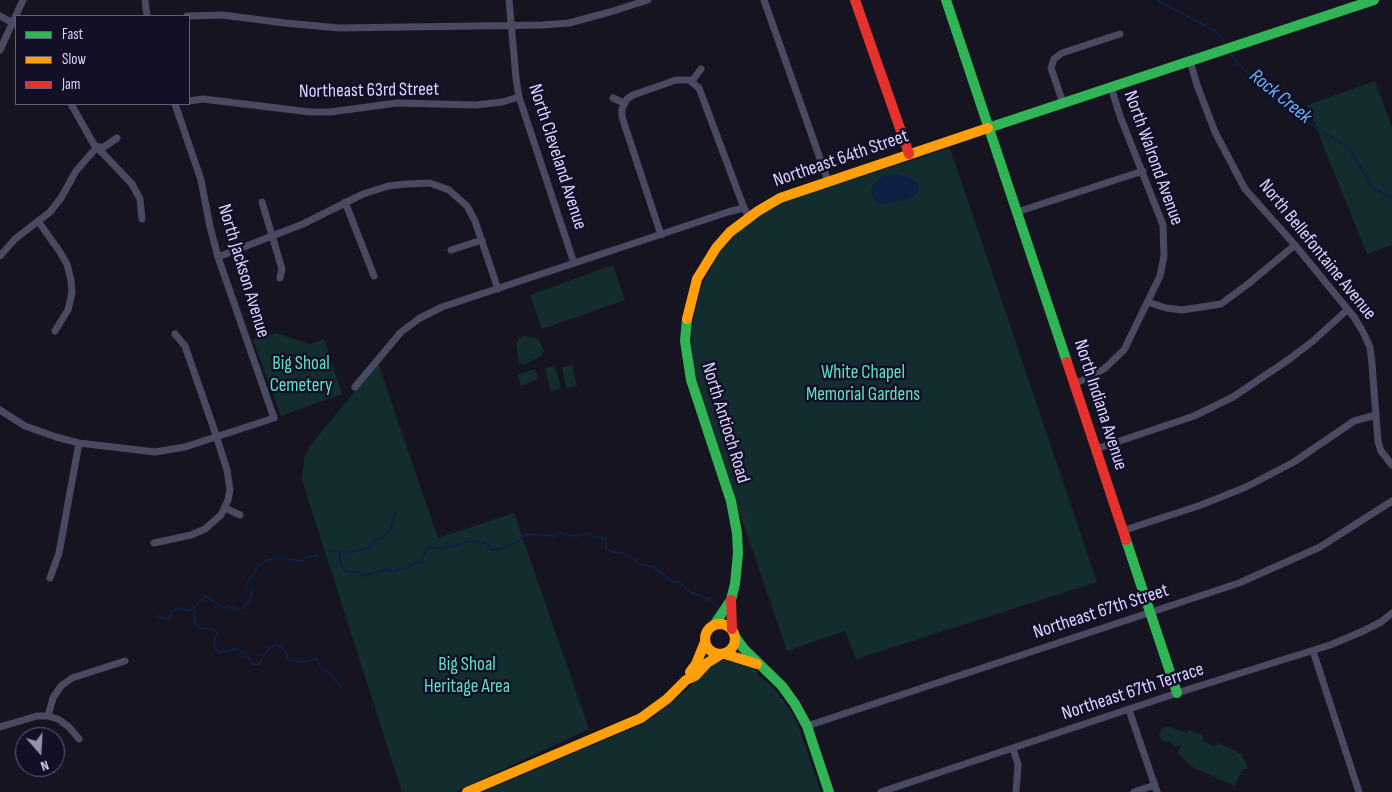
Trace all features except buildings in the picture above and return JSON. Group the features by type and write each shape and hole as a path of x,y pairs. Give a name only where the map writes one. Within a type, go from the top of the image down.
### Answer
{"street":[{"path":"17,15 23,0"},
{"path":"145,0 147,15"},
{"name":"North Cleveland Avenue","path":"509,0 519,97 574,263"},
{"path":"190,16 222,15 347,28 569,23 648,0"},
{"path":"764,0 828,181"},
{"path":"855,0 909,154"},
{"name":"North Indiana Avenue","path":"946,0 1177,694"},
{"name":"Northeast 64th Street","path":"354,387 401,332 420,318 442,307 660,235 747,212 828,181 1111,88 1353,3 1374,0"},
{"path":"0,16 14,24 0,50"},
{"path":"1063,103 1051,68 1054,58 1062,53 1120,34"},
{"name":"North Bellefontaine Avenue","path":"1190,61 1197,85 1216,132 1245,189 1295,245 1359,324 1370,347 1378,442 1381,451 1392,465"},
{"path":"692,81 701,69"},
{"path":"660,235 622,118 622,109 624,103 633,95 676,80 692,81 699,88 747,212"},
{"name":"North Walrond Avenue","path":"1075,384 1104,368 1124,350 1160,276 1165,245 1163,225 1120,116 1111,88"},
{"name":"Northeast 63rd Street","path":"190,101 202,99 310,112 330,112 397,103 476,105 502,102 519,97"},
{"path":"613,98 624,103"},
{"path":"72,105 96,147 132,184 140,199 142,219"},
{"name":"North Jackson Avenue","path":"176,105 202,184 218,257 274,418 216,437"},
{"path":"0,256 15,239 50,212 61,198 76,171 96,147 104,146 117,138"},
{"path":"1017,212 1143,171"},
{"path":"218,257 303,224 363,194 388,186 434,184 449,190 467,206 475,221 498,288"},
{"path":"262,202 282,269 280,278"},
{"path":"345,202 374,276"},
{"name":"North Antioch Road","path":"734,634 731,600 735,584 738,553 735,516 690,380 685,341 688,312 697,279 722,240 747,212"},
{"path":"38,221 64,258 72,280 72,293 68,310 55,331"},
{"path":"451,250 482,240"},
{"path":"1148,302 1166,308 1182,310 1220,304 1248,284 1295,245"},
{"path":"1096,449 1194,416 1233,397 1313,341 1347,310"},
{"path":"154,543 201,532 214,523 225,508 228,500 230,480 185,346 175,334"},
{"path":"0,410 26,426 80,443 155,452 175,450 216,437"},
{"path":"1122,531 1201,505 1246,487 1294,462 1354,420 1376,415"},
{"path":"50,578 59,552 80,443"},
{"name":"Northeast 67th Street","path":"807,726 1239,583 1320,547 1392,501"},
{"path":"225,508 240,515"},
{"name":"North Antioch Road","path":"714,625 731,600"},
{"name":"Northeast 67th Terrace","path":"881,792 1313,651 1361,632 1392,614"},
{"path":"467,792 632,723 659,706 686,680 699,657 707,632 714,625 724,624 760,665 786,690 795,704 807,726 829,792"},
{"path":"686,680 694,676 706,663 734,648 734,634"},
{"path":"705,642 710,651 760,665"},
{"path":"1313,651 1359,792"},
{"path":"48,716 53,698 61,686 72,678 125,661"},
{"path":"1129,710 1156,788 1134,792"},
{"path":"0,727 37,716 48,716 58,719 69,727 78,740"},
{"path":"1013,749 1018,764 1016,792"}],"green space":[{"path":"1375,81 1392,128 1392,245 1367,254 1307,105"},
{"name":"White Chapel Memorial Gardens","path":"950,148 1097,582 856,659 845,631 787,651 703,406 693,368 691,330 701,287 717,256 740,229 772,207 806,194"},
{"path":"613,265 625,300 542,329 530,295"},
{"name":"Big Shoal Cemetery","path":"276,333 310,344 324,339 342,394 281,416 253,340"},
{"path":"525,336 539,340 544,351 541,356 524,365 519,363 516,344 519,338"},
{"name":"Big Shoal Heritage Area","path":"378,363 438,538 514,513 589,729 455,792 402,792 302,480 304,459 309,447"},
{"path":"572,365 577,386 566,388 562,367"},
{"path":"555,366 561,388 551,392 545,369"},
{"path":"535,369 538,379 521,386 517,375"},
{"path":"729,660 749,666 758,671 758,675 773,687 790,710 798,725 821,792 482,792 640,725 655,716 684,692 714,663"},
{"path":"1169,727 1187,733 1189,730 1204,736 1202,741 1214,746 1218,743 1242,754 1248,769 1243,769 1235,786 1192,767 1178,753 1181,745 1174,747 1170,742 1163,741 1159,735 1162,728"}],"water":[{"path":"893,174 905,176 917,182 919,187 917,193 910,199 885,204 878,203 872,196 871,189 873,185 883,176"}],"waterway":[{"name":"Rock Creek","path":"1157,0 1215,31 1223,40"},
{"name":"Rock Creek","path":"1231,55 1256,80 1271,87 1288,110 1349,148 1372,187 1392,198"},
{"path":"339,551 352,552 370,547 374,541 382,538 390,529 396,512"},
{"path":"327,551 339,551 341,566 345,571 366,576 387,569 395,572 397,569 406,569 414,563 422,563 427,549 430,548 441,549 469,541 485,543 491,550 503,548 517,542 526,534 554,536 559,532 565,535 576,536 588,533 594,537 604,538 606,549 616,553 624,553 640,564 654,567 671,581 681,584 690,592 709,599 720,609"},
{"path":"158,616 168,619 173,610 181,608 190,611 206,596 220,606 239,610 250,600 252,591 247,588 246,584 257,567 266,560 279,558 303,561 305,558 317,555"},
{"path":"194,609 194,622 197,626 204,629 213,629 217,633 214,643 215,648 219,652 233,649 238,650 244,653 253,664 258,664 262,656 274,645 281,646 286,651 288,660 302,662 316,659 321,667 342,687"}],"traffic: fast":[{"path":"946,0 1067,362"},
{"path":"988,128 1374,0"},
{"path":"687,319 685,341 691,380 731,501 737,533 738,553 735,584 731,600 714,625"},
{"path":"1126,540 1177,693"},
{"path":"736,638 744,649 782,686 795,704 807,726 829,792"}],"traffic: slow":[{"path":"687,319 697,279 716,248 730,232 758,211 780,198 988,128"},
{"path":"720,624 731,628 735,639 731,650 720,654 709,650 705,639 709,628 720,624"},
{"path":"690,672 696,664 705,642"},
{"path":"725,654 757,664"},
{"path":"467,792 641,718 667,699 686,680 695,676 707,663 720,655"}],"traffic: jam":[{"path":"855,0 909,154"},
{"path":"1067,362 1126,540"},
{"path":"731,600 732,629"}]}
